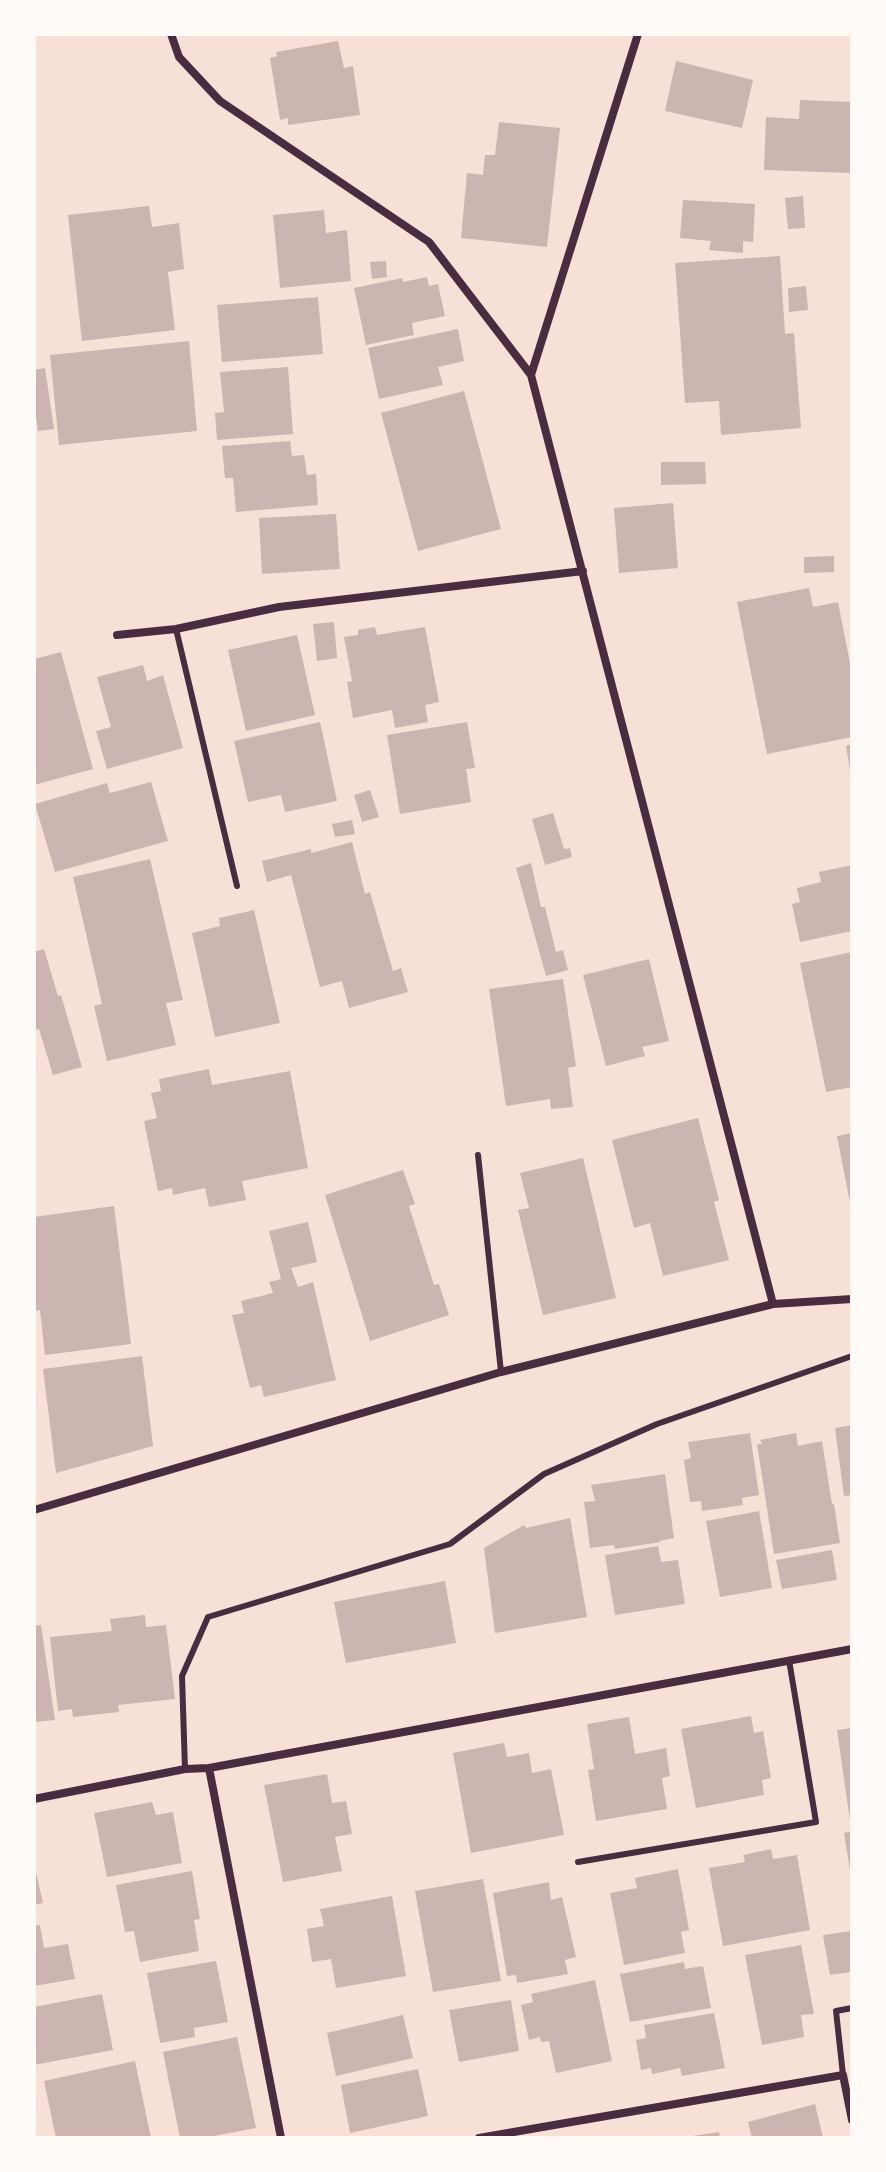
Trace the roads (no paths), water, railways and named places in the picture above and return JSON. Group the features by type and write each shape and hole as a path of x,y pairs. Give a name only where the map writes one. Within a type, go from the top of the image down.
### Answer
{"street":[{"path":"171,34 179,57 220,101 429,242 531,375 773,1304"},
{"path":"531,375 638,34"},
{"path":"117,635 176,629 279,607 583,571"},
{"path":"34,1510 501,1372 773,1304 852,1299"},
{"path":"34,1799 852,1649"},
{"path":"209,1768 281,2138"},
{"path":"479,2138 843,2075 852,2120"}],"lane":[{"path":"176,629 237,886"},
{"path":"478,1155 501,1372"},
{"path":"185,1769 182,1676 208,1617 450,1544 544,1474 657,1424 852,1356"},
{"path":"578,1862 816,1822 789,1660"},
{"path":"843,2075 836,2011 852,2008"}]}
